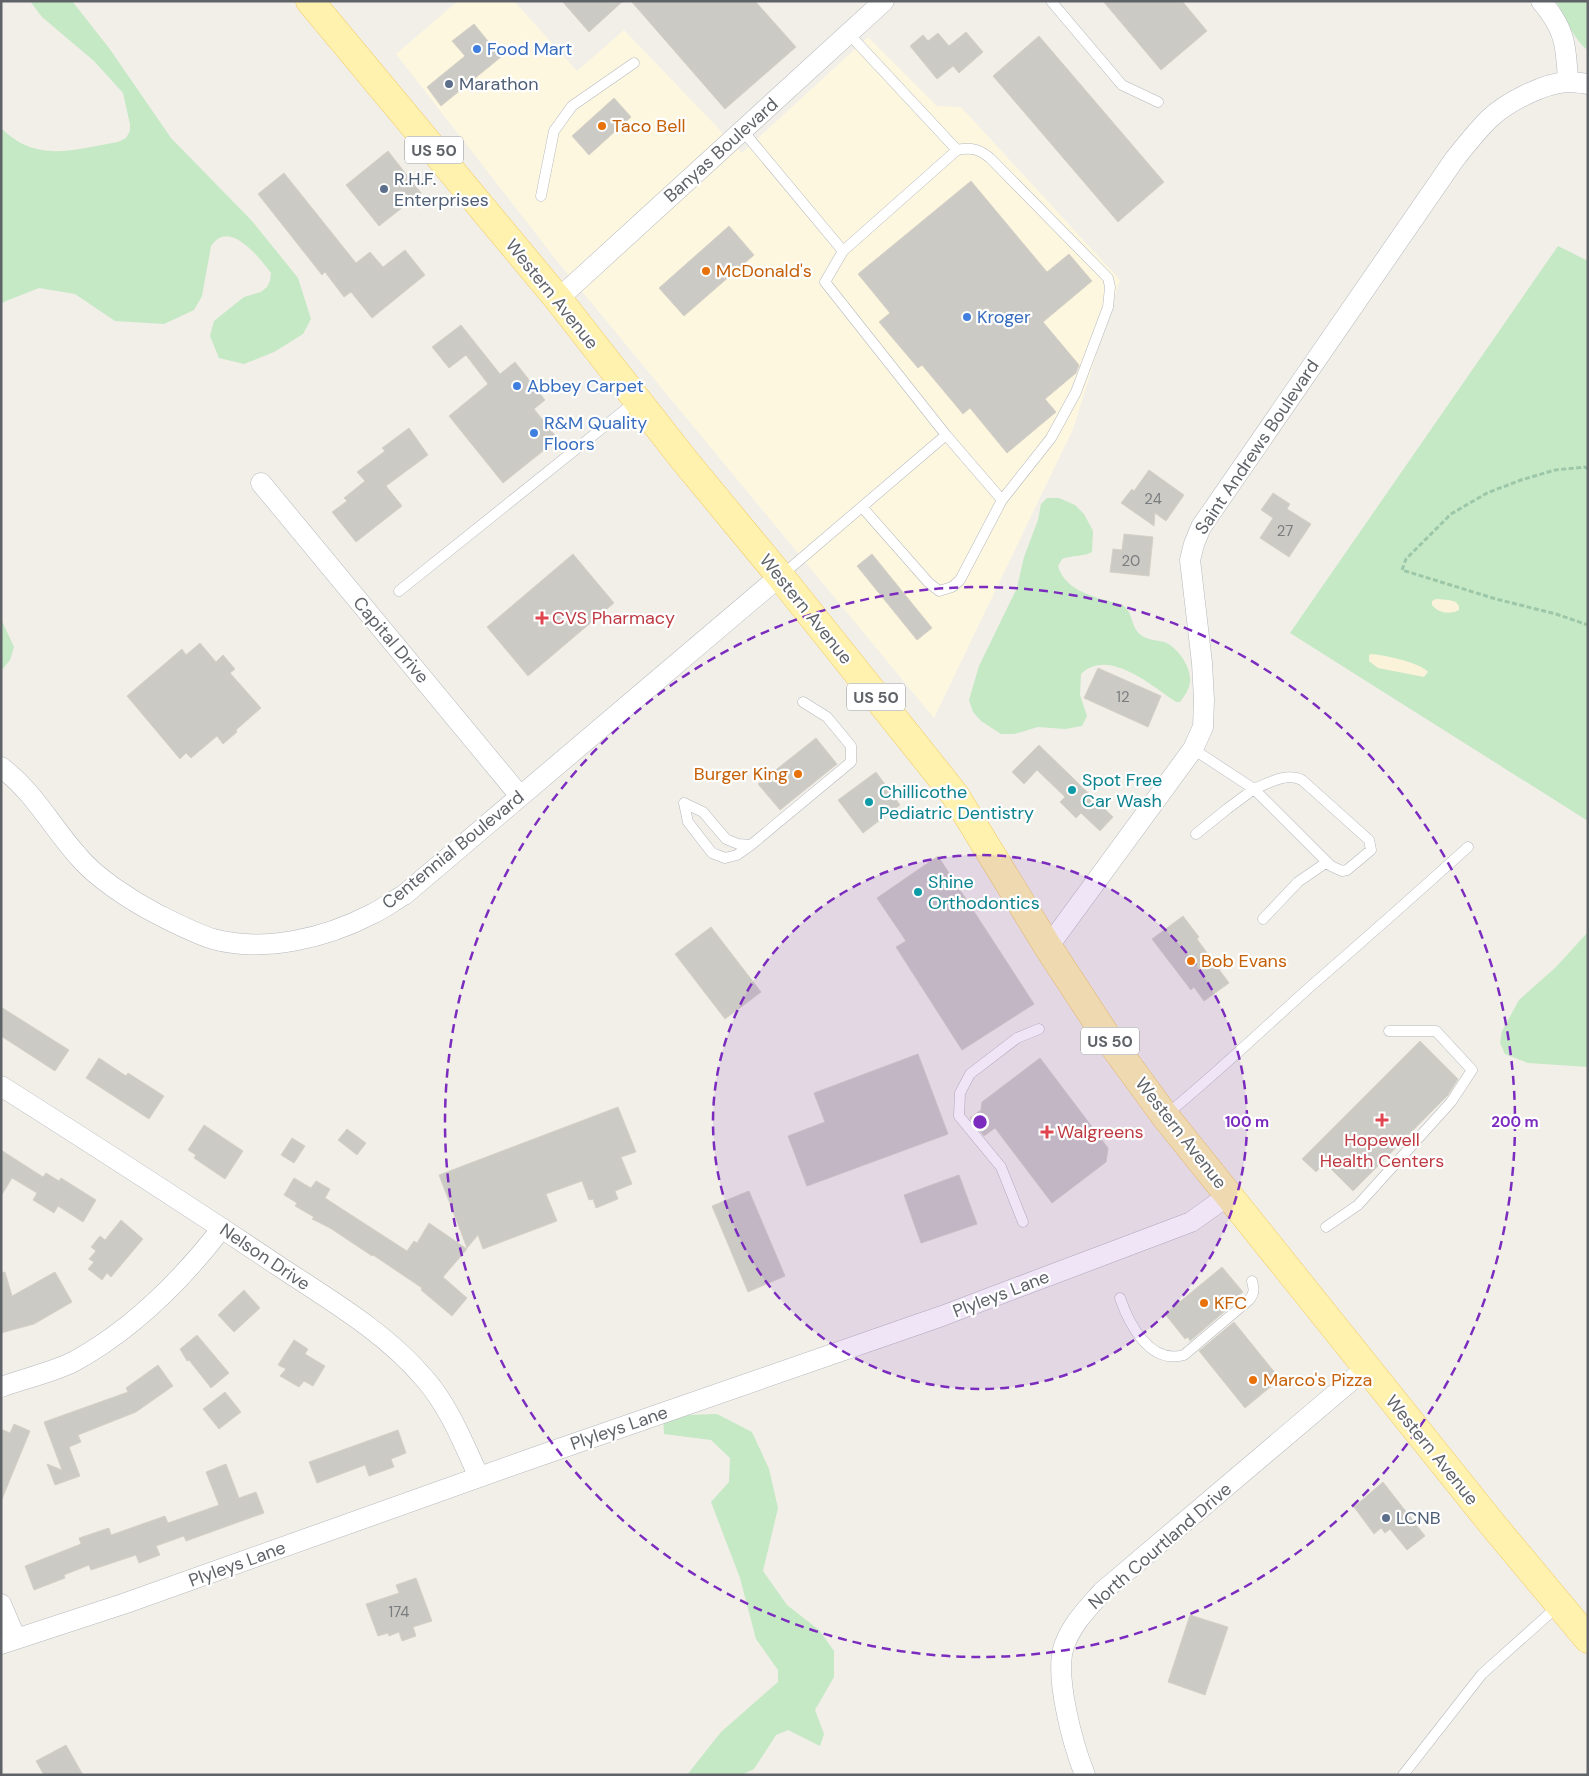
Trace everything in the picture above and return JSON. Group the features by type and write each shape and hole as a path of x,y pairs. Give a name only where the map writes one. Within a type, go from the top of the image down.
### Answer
{"main road":[{"name":"Western Avenue","path":"310,1 558,299 684,461 780,576 955,795 1048,947 1105,1034 1166,1116 1558,1606 1588,1639"}],"street":[{"name":"Banyas Boulevard","path":"558,299 884,1"},
{"path":"1540,1 1560,27 1566,50 1568,82"},
{"name":"Saint Andrews Boulevard","path":"1048,947 1193,749 1203,727 1202,662 1190,560 1200,527 1471,138 1490,117 1513,102 1541,88 1568,82 1588,84"},
{"name":"Capital Drive","path":"261,483 520,796"},
{"name":"Centennial Boulevard","path":"1,767 16,778 47,814 78,857 105,880 142,906 177,924 213,938 239,943 288,943 318,935 372,914 404,894 780,576"},
{"name":"Nelson Drive","path":"1,1086 222,1228 361,1321 396,1349 425,1378 447,1410 479,1477"},
{"name":"Plyleys Lane","path":"9,1642 126,1604 479,1477 952,1312 1191,1222 1229,1195"},
{"path":"1,1387 72,1362 110,1339 154,1304 206,1249 222,1228"},
{"name":"North Courtland Drive","path":"1085,1775 1068,1719 1061,1675 1064,1647 1079,1617 1102,1592 1366,1368"},
{"path":"1,1604 9,1642"}],"lane":[{"path":"1051,1 1122,85 1158,102"},
{"path":"848,34 957,150"},
{"path":"541,196 554,131 572,106 634,63"},
{"path":"742,130 843,251"},
{"path":"862,507 928,582 939,591 952,587 960,580 1002,500 1051,438 1076,392 1108,307 1110,287 1108,278 990,158 980,150 968,148 957,150 843,251 825,282 946,434 1002,500"},
{"path":"399,591 637,400"},
{"path":"780,576 946,434"},
{"path":"751,845 738,844 726,839 703,812 684,803 688,822 712,853 725,858 737,855 751,845 851,762 851,746 827,717 803,702"},
{"path":"1193,749 1254,789 1331,866 1342,871 1347,870 1372,850 1369,840 1302,780 1295,776 1288,776 1254,789 1226,808 1196,834"},
{"path":"1166,1116 1468,847"},
{"path":"1263,919 1298,882 1327,862"},
{"path":"1023,1222 1001,1167 959,1116 960,1093 970,1074 1017,1038 1039,1029"},
{"path":"1326,1226 1358,1205 1451,1102 1472,1070 1436,1031 1389,1031"},
{"path":"1120,1298 1126,1315 1138,1334 1151,1348 1162,1355 1178,1357 1184,1355 1249,1300 1253,1295 1252,1281"},
{"path":"1403,1775 1482,1674 1558,1606"}],"path":[{"path":"1588,469 1585,467 1555,470 1487,493 1451,514 1406,560 1402,570 1588,625"}],"shaded area":[{"path":"458,1 514,1 577,71 624,30 742,153 868,37 937,106 961,107 1120,280 1073,429 934,718 561,266 396,54"}],"green space":[{"path":"30,1 72,1 109,48 171,138 252,221 298,278 311,319 303,334 274,352 244,364 219,358 210,336 214,321 244,297 261,292 267,287 271,273 243,243 235,238 226,236 218,238 211,246 202,296 194,310 164,324 115,321 75,294 39,288 1,304 1,128 28,146 56,151 118,142 126,138 130,131 123,93 94,61 42,17"},
{"path":"1556,1 1588,1 1588,50 1574,35"},
{"path":"1558,246 1588,261 1588,821 1290,633"},
{"path":"1047,498 1059,498 1075,505 1084,514 1093,531 1092,552 1062,559 1058,566 1061,574 1078,590 1086,594 1123,605 1129,612 1135,628 1141,635 1164,642 1174,648 1183,658 1190,676 1189,688 1180,702 1176,702 1130,672 1104,665 1092,667 1081,674 1080,695 1087,716 1082,726 1065,729 1038,727 1014,734 1001,734 981,721 973,712 969,700 979,666 1017,588 1024,557 1038,520 1041,504"},
{"path":"1,619 14,647 10,660 1,671"},
{"path":"1588,932 1588,1067 1528,1063 1505,1054 1500,1043 1502,1031 1519,1000 1556,967"},
{"path":"717,1414 752,1432 769,1469 778,1508 763,1571 787,1605 819,1630 834,1651 834,1677 815,1710 824,1734 820,1746 788,1730 776,1735 754,1769 741,1775 687,1775 721,1732 778,1682 778,1670 756,1639 740,1578 711,1502 729,1482 730,1458 711,1440 664,1434 663,1416"}],"sand":[{"path":"1436,599 1456,602 1459,610 1448,613 1437,610 1432,605 1432,601"},
{"path":"1372,654 1410,663 1428,672 1424,677 1378,668 1369,661 1369,655"}],"building":[{"path":"562,1 623,1 589,32"},
{"path":"631,1 755,1 796,47 725,109"},
{"path":"1103,1 1182,1 1207,31 1161,70"},
{"path":"474,24 501,57 441,106 427,87 465,56 452,41"},
{"path":"966,32 983,52 959,73 953,66 937,79 910,46 923,35 928,41 938,33 949,46"},
{"path":"1039,36 1164,182 1118,222 993,76"},
{"name":"Taco Bell","path":"614,98 631,117 589,155 572,136"},
{"name":"R.H.F. Enterprises","path":"388,151 421,193 379,226 346,185"},
{"path":"284,173 356,263 370,252 383,267 405,250 425,275 372,318 351,292 344,297 325,272 322,275 258,194"},
{"name":"Kroger","path":"971,181 1047,272 1069,254 1092,281 1043,322 1079,365 1076,373 1045,399 1056,412 1007,453 970,408 963,414 922,365 918,368 879,322 890,313 858,274"},
{"name":"McDonald's","path":"729,226 754,255 684,316 659,288"},
{"path":"461,325 500,374 515,362 545,400 534,409 558,439 503,483 449,416 488,384 466,355 449,368 432,347"},
{"path":"409,428 428,455 386,486 402,506 356,542 332,512 347,501 344,498 365,481 357,472 385,451 382,448"},
{"path":"1149,470 1184,495 1166,521 1155,513 1154,526 1121,503 1132,489 1134,491"},
{"path":"1273,493 1290,504 1287,509 1311,524 1289,557 1260,538 1273,518 1261,510"},
{"path":"1124,534 1153,537 1149,576 1110,572 1113,549 1122,550"},
{"name":"CVS Pharmacy","path":"573,554 614,603 528,676 487,627"},
{"path":"872,554 932,628 917,640 857,566"},
{"path":"200,643 216,662 223,655 235,669 230,673 261,708 223,744 217,736 191,758 186,753 180,759 127,696 182,649 186,655"},
{"path":"1098,668 1161,696 1148,727 1084,698"},
{"name":"Burger King","path":"816,738 837,764 780,810 758,784"},
{"name":"Spot Free Car Wash","path":"1039,745 1113,817 1100,831 1081,813 1076,818 1060,802 1065,797 1037,770 1024,784 1012,772"},
{"name":"Chillicothe Pediatric Dentistry","path":"876,772 900,805 863,833 838,800"},
{"path":"938,856 1034,1004 962,1050 896,947 906,941 877,898"},
{"name":"Bob Evans","path":"1183,916 1229,983 1204,1001 1194,987 1191,990 1152,939"},
{"path":"711,927 761,992 725,1019 675,954"},
{"path":"1,1007 69,1050 55,1071 1,1036"},
{"name":"Hopewell Health Centers","path":"1420,1041 1458,1079 1448,1095 1353,1191 1325,1163 1316,1172 1302,1159"},
{"path":"918,1054 948,1134 807,1186 788,1136 825,1122 814,1093"},
{"path":"99,1058 126,1076 128,1073 164,1096 149,1119 86,1078"},
{"name":"Walgreens","path":"1040,1058 1108,1148 1106,1162 1052,1203 995,1128 984,1136 970,1118 981,1110 982,1102"},
{"path":"618,1107 636,1152 621,1157 632,1184 615,1191 618,1199 596,1208 593,1199 589,1200 582,1181 546,1194 557,1221 483,1249 478,1235 467,1248 439,1175"},
{"path":"204,1125 243,1151 225,1179 194,1158 196,1155 188,1150"},
{"path":"347,1129 366,1143 357,1155 338,1140"},
{"path":"292,1138 305,1146 294,1163 281,1155"},
{"path":"1,1150 43,1177 46,1173 59,1181 61,1178 96,1200 83,1222 58,1206 54,1213 33,1200 37,1193 12,1178 1,1196"},
{"path":"959,1175 977,1224 921,1243 904,1195"},
{"path":"294,1178 311,1188 316,1181 330,1189 325,1198 407,1251 414,1241 417,1243 429,1223 467,1249 443,1277 467,1298 452,1316 421,1290 422,1288 330,1228 312,1219 314,1217 295,1206 297,1203 284,1195"},
{"path":"749,1191 785,1276 748,1292 712,1206"},
{"path":"121,1220 143,1239 111,1277 107,1273 102,1280 88,1269 94,1262 89,1259 96,1251 91,1247 100,1236 105,1240"},
{"name":"KFC","path":"1222,1267 1243,1292 1223,1308 1225,1311 1190,1341 1188,1337 1185,1339 1165,1314"},
{"path":"5,1272 12,1296 55,1272 72,1302 34,1324 1,1333 1,1273"},
{"path":"244,1290 260,1308 234,1332 218,1315"},
{"path":"1234,1322 1280,1379 1245,1408 1199,1351"},
{"path":"197,1335 229,1373 211,1388 189,1360 187,1361 180,1349"},
{"path":"294,1340 308,1349 305,1354 325,1366 313,1386 304,1381 299,1387 280,1376 286,1369 278,1365"},
{"path":"158,1365 173,1386 136,1412 78,1435 81,1442 69,1447 80,1476 55,1485 47,1464 62,1470 44,1422 128,1392 126,1388"},
{"path":"225,1392 241,1412 219,1429 203,1409"},
{"path":"14,1424 30,1431 2,1499 1,1429 10,1433"},
{"path":"398,1430 406,1453 391,1459 394,1467 369,1476 365,1465 317,1483 309,1462"},
{"path":"226,1464 239,1498 256,1492 264,1513 186,1541 184,1536 156,1546 160,1555 139,1563 136,1555 91,1570 89,1565 64,1575 65,1578 34,1590 25,1566 81,1544 79,1538 109,1528 111,1535 165,1516 168,1523 219,1505 206,1472"},
{"name":"LCNB","path":"1383,1482 1425,1536 1407,1550 1390,1529 1385,1533 1381,1528 1374,1534 1354,1507"},
{"path":"416,1578 432,1621 413,1627 416,1636 402,1641 399,1632 389,1636 388,1633 378,1636 366,1604 399,1593 396,1585"},
{"path":"1190,1615 1228,1627 1205,1695 1168,1682"},
{"path":"66,1745 83,1775 44,1775 36,1761"}],"place":[{"name":"Food Mart","path":"477,49"},
{"name":"Marathon","path":"449,84"},
{"name":"Taco Bell","path":"602,126"},
{"name":"R.H.F. Enterprises","path":"384,189"},
{"name":"McDonald's","path":"706,271"},
{"name":"Kroger","path":"967,317"},
{"name":"Abbey Carpet","path":"517,386"},
{"name":"R&M Quality Floors","path":"534,433"},
{"name":"CVS Pharmacy","path":"542,618"},
{"name":"Burger King","path":"798,774"},
{"name":"Spot Free Car Wash","path":"1072,790"},
{"name":"Chillicothe Pediatric Dentistry","path":"869,802"},
{"name":"Shine Orthodontics","path":"918,892"},
{"name":"Bob Evans","path":"1191,961"},
{"name":"Hopewell Health Centers","path":"1382,1120"},
{"name":"Walgreens","path":"1047,1132"},
{"name":"KFC","path":"1204,1303"},
{"name":"Marco's Pizza","path":"1253,1380"},
{"name":"LCNB","path":"1386,1518"}]}
